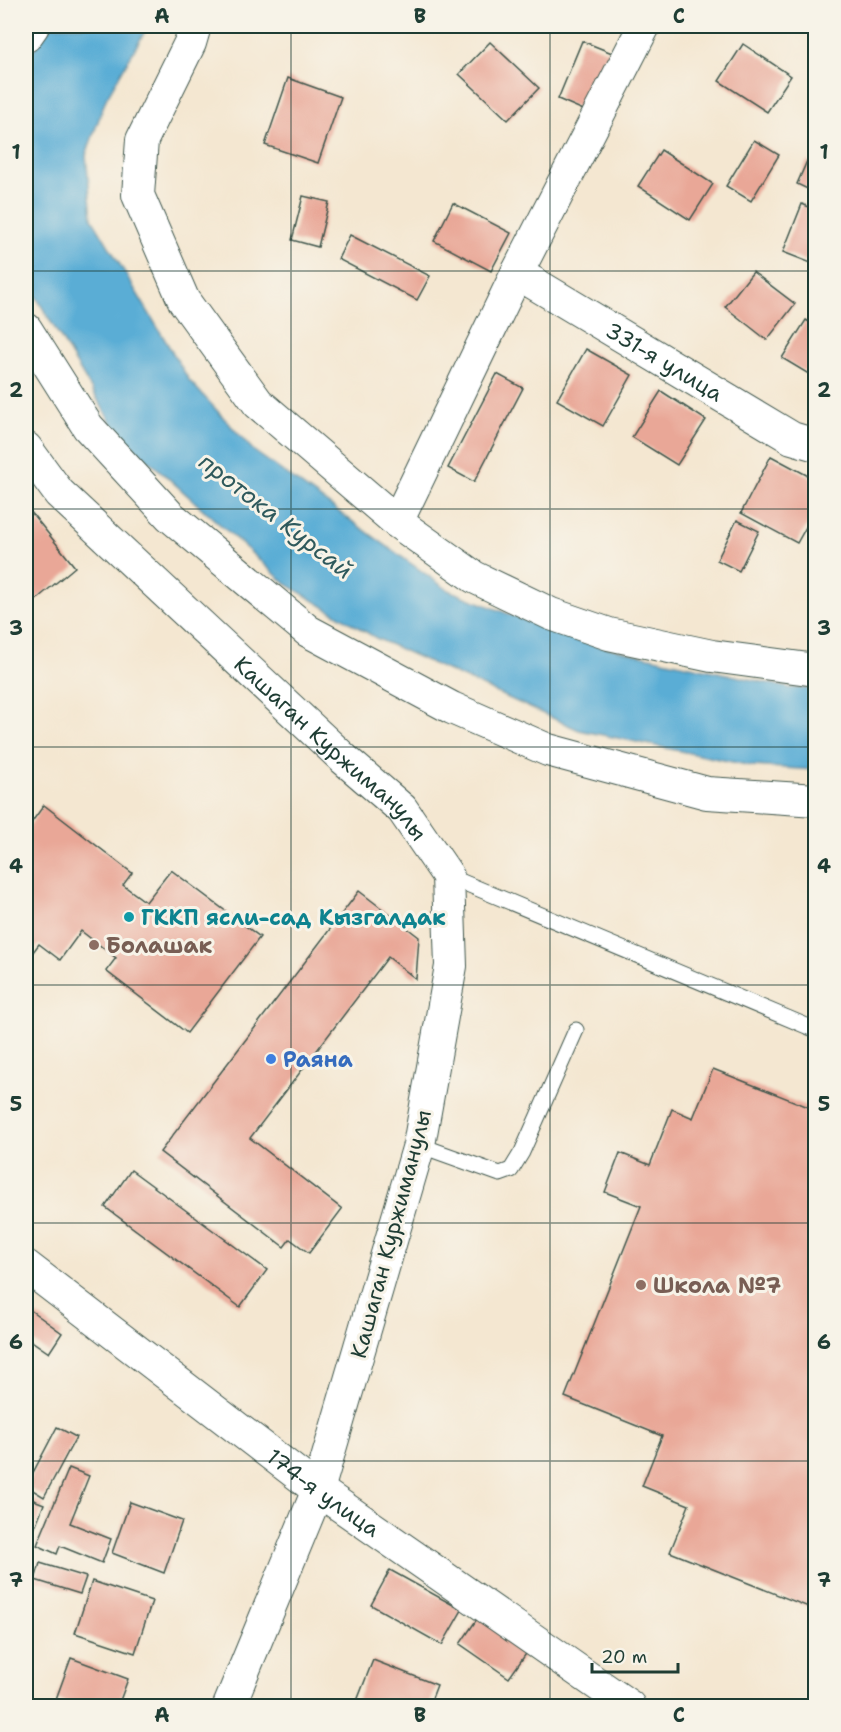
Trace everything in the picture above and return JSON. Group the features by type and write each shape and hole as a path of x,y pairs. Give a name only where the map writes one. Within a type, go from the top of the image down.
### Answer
{"street":[{"path":"26,36 33,26"},
{"path":"195,26 190,43 142,140 138,195 184,301 258,403 397,522 474,577 551,614 609,634 712,656 816,670"},
{"path":"397,522 517,273 644,26"},
{"name":"331-я улица","path":"517,273 792,438 816,445"},
{"path":"26,329 88,427 170,516 308,631 452,708 548,750 707,792 816,800"},
{"name":"Кашаган Куржиманулы","path":"26,448 59,493 344,759 402,809 448,876 451,966 419,1145 318,1490 229,1707"},
{"name":"174-я улица","path":"26,1266 318,1490 629,1707"}],"lane":[{"path":"448,876 816,1030"},
{"path":"419,1145 500,1174 511,1170 522,1152 576,1030"}],"water":[{"name":"протока Курсай","path":"52,26 148,26 106,99 86,155 92,218 189,380 254,451 448,590 577,641 790,688 815,689 815,770 752,766 579,730 376,638 286,584 117,432 26,280 26,59"}],"building":[{"path":"582,41 612,53 588,112 558,99"},
{"path":"490,42 539,88 508,120 459,74"},
{"path":"743,44 791,76 767,112 719,81"},
{"path":"288,78 341,97 318,163 265,145"},
{"path":"754,140 779,155 751,201 726,186"},
{"path":"661,150 713,184 690,220 638,186"},
{"path":"807,161 816,165 816,193 797,184"},
{"path":"303,196 329,202 318,247 292,240"},
{"path":"453,203 511,233 491,271 434,241"},
{"path":"802,204 816,210 816,265 783,252"},
{"path":"350,235 430,276 417,300 338,259"},
{"path":"753,272 795,304 767,340 725,307"},
{"path":"806,320 816,326 816,370 812,376 782,358"},
{"path":"586,349 632,375 603,426 557,400"},
{"path":"497,374 523,388 474,482 448,468"},
{"path":"661,391 706,420 677,465 632,437"},
{"path":"771,456 816,480 816,509 797,543 741,513"},
{"path":"26,506 75,567 26,608"},
{"path":"737,520 759,531 739,571 717,560"},
{"name":"ГККП ясли-сад Кызгалдак","path":"44,805 132,873 123,885 146,902 171,870 260,937 187,1033 106,971 116,958 81,931 60,960 39,944 33,952 26,946 26,830"},
{"name":"Раяна","path":"359,891 419,937 416,979 388,957 250,1138 342,1209 309,1253 290,1239 284,1247 160,1152"},
{"path":"713,1069 816,1110 816,1610 670,1552 689,1505 642,1486 662,1436 565,1397 641,1206 605,1192 620,1153 650,1165 672,1109 693,1118"},
{"path":"131,1170 267,1270 240,1307 105,1207"},
{"path":"26,1307 62,1333 49,1353 26,1337"},
{"path":"57,1427 76,1437 44,1497 26,1486"},
{"path":"69,1468 89,1476 70,1523 111,1539 102,1563 60,1546 57,1554 37,1545"},
{"path":"26,1497 44,1504 29,1542 26,1541"},
{"path":"130,1502 182,1521 164,1573 112,1553"},
{"path":"40,1563 86,1577 80,1594 35,1580"},
{"path":"390,1570 462,1610 442,1645 371,1605"},
{"path":"92,1581 152,1601 135,1653 75,1633"},
{"path":"479,1616 528,1651 509,1678 460,1644"},
{"path":"71,1658 128,1679 118,1706 76,1706 56,1699"},
{"path":"373,1660 437,1685 429,1706 355,1706"}],"place":[{"name":"ГККП ясли-сад Кызгалдак","path":"129,917"},
{"name":"Болашак","path":"94,945"},
{"name":"Раяна","path":"271,1059"},
{"name":"Школа №7","path":"641,1285"}]}
